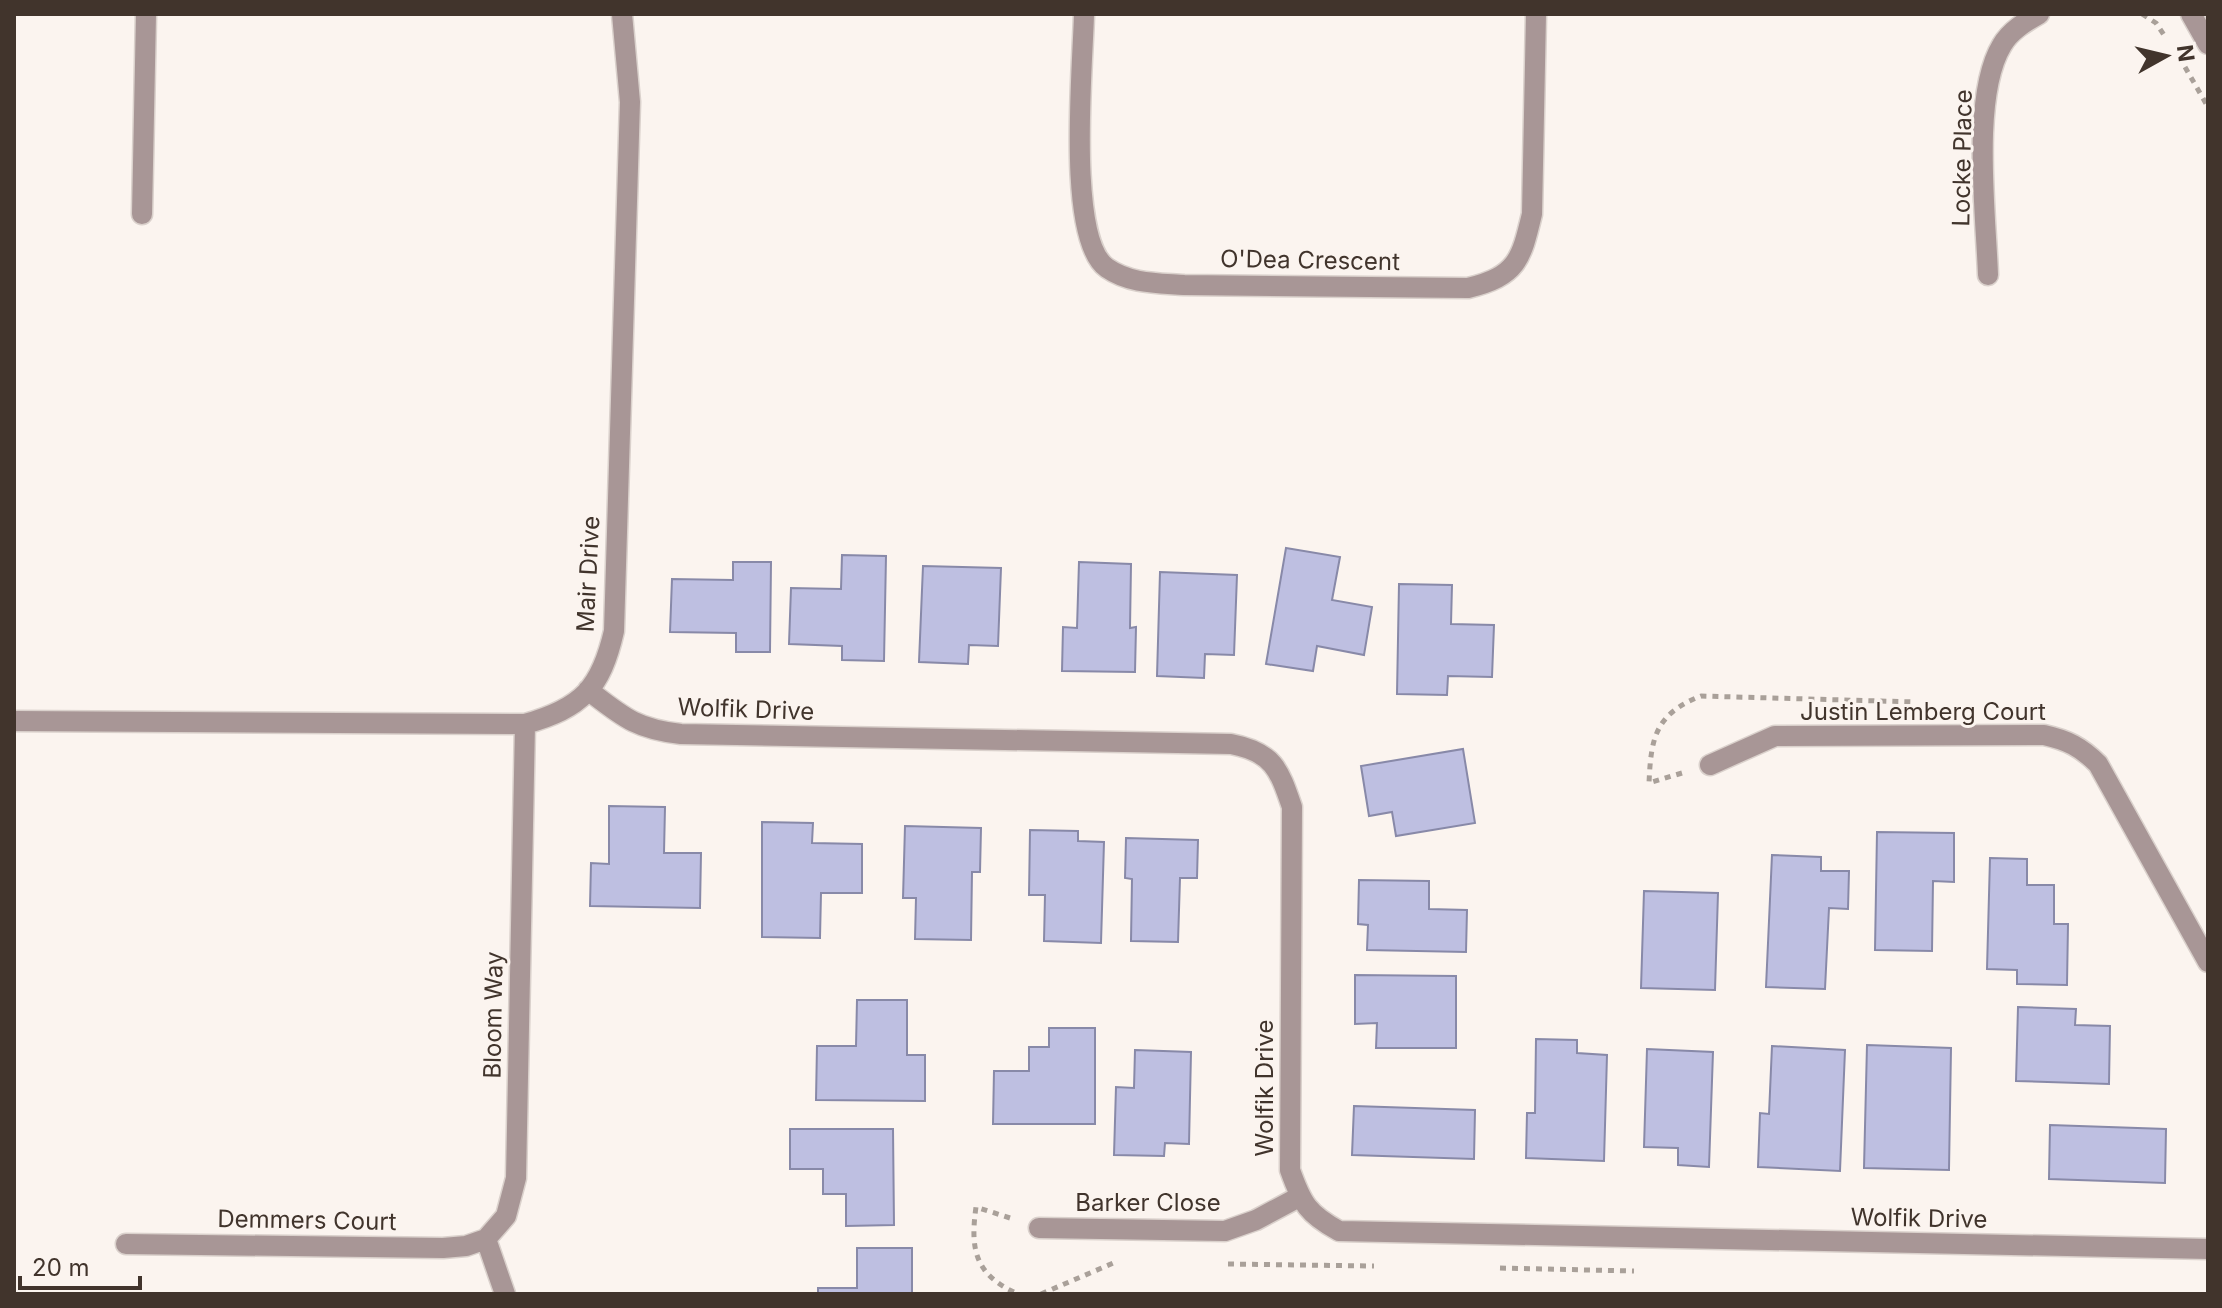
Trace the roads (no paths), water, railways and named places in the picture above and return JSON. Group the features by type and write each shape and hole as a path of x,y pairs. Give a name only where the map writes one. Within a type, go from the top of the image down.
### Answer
{"street":[{"path":"142,214 146,14"},
{"name":"Mair Drive","path":"14,721 525,724 569,707 588,690 606,666 614,631 630,102 622,14"},
{"name":"O'Dea Crescent","path":"1084,14 1080,203 1088,239 1105,267 1140,282 1184,285 1468,288 1492,282 1514,268 1532,214 1536,14"},
{"name":"Locke Place","path":"1988,275 1985,98 1992,67 2003,43 2022,24 2039,14"},
{"path":"2191,14 2208,44"},
{"name":"Wolfik Drive","path":"588,690 620,715 647,730 681,734 1231,744 1256,749 1274,763 1292,807 1290,1170 1299,1197 1313,1217 1339,1231 2208,1249"},
{"name":"Bloom Way","path":"486,1239 506,1216 516,1178 525,724"},
{"name":"Justin Lemberg Court","path":"1710,765 1775,736 2044,735 2065,739 2083,749 2098,764 2208,962"},
{"name":"Barker Close","path":"1039,1228 1225,1231 1256,1220 1299,1197"},
{"path":"486,1239 505,1294"},
{"name":"Demmers Court","path":"126,1244 443,1248 466,1246 486,1239"}]}
